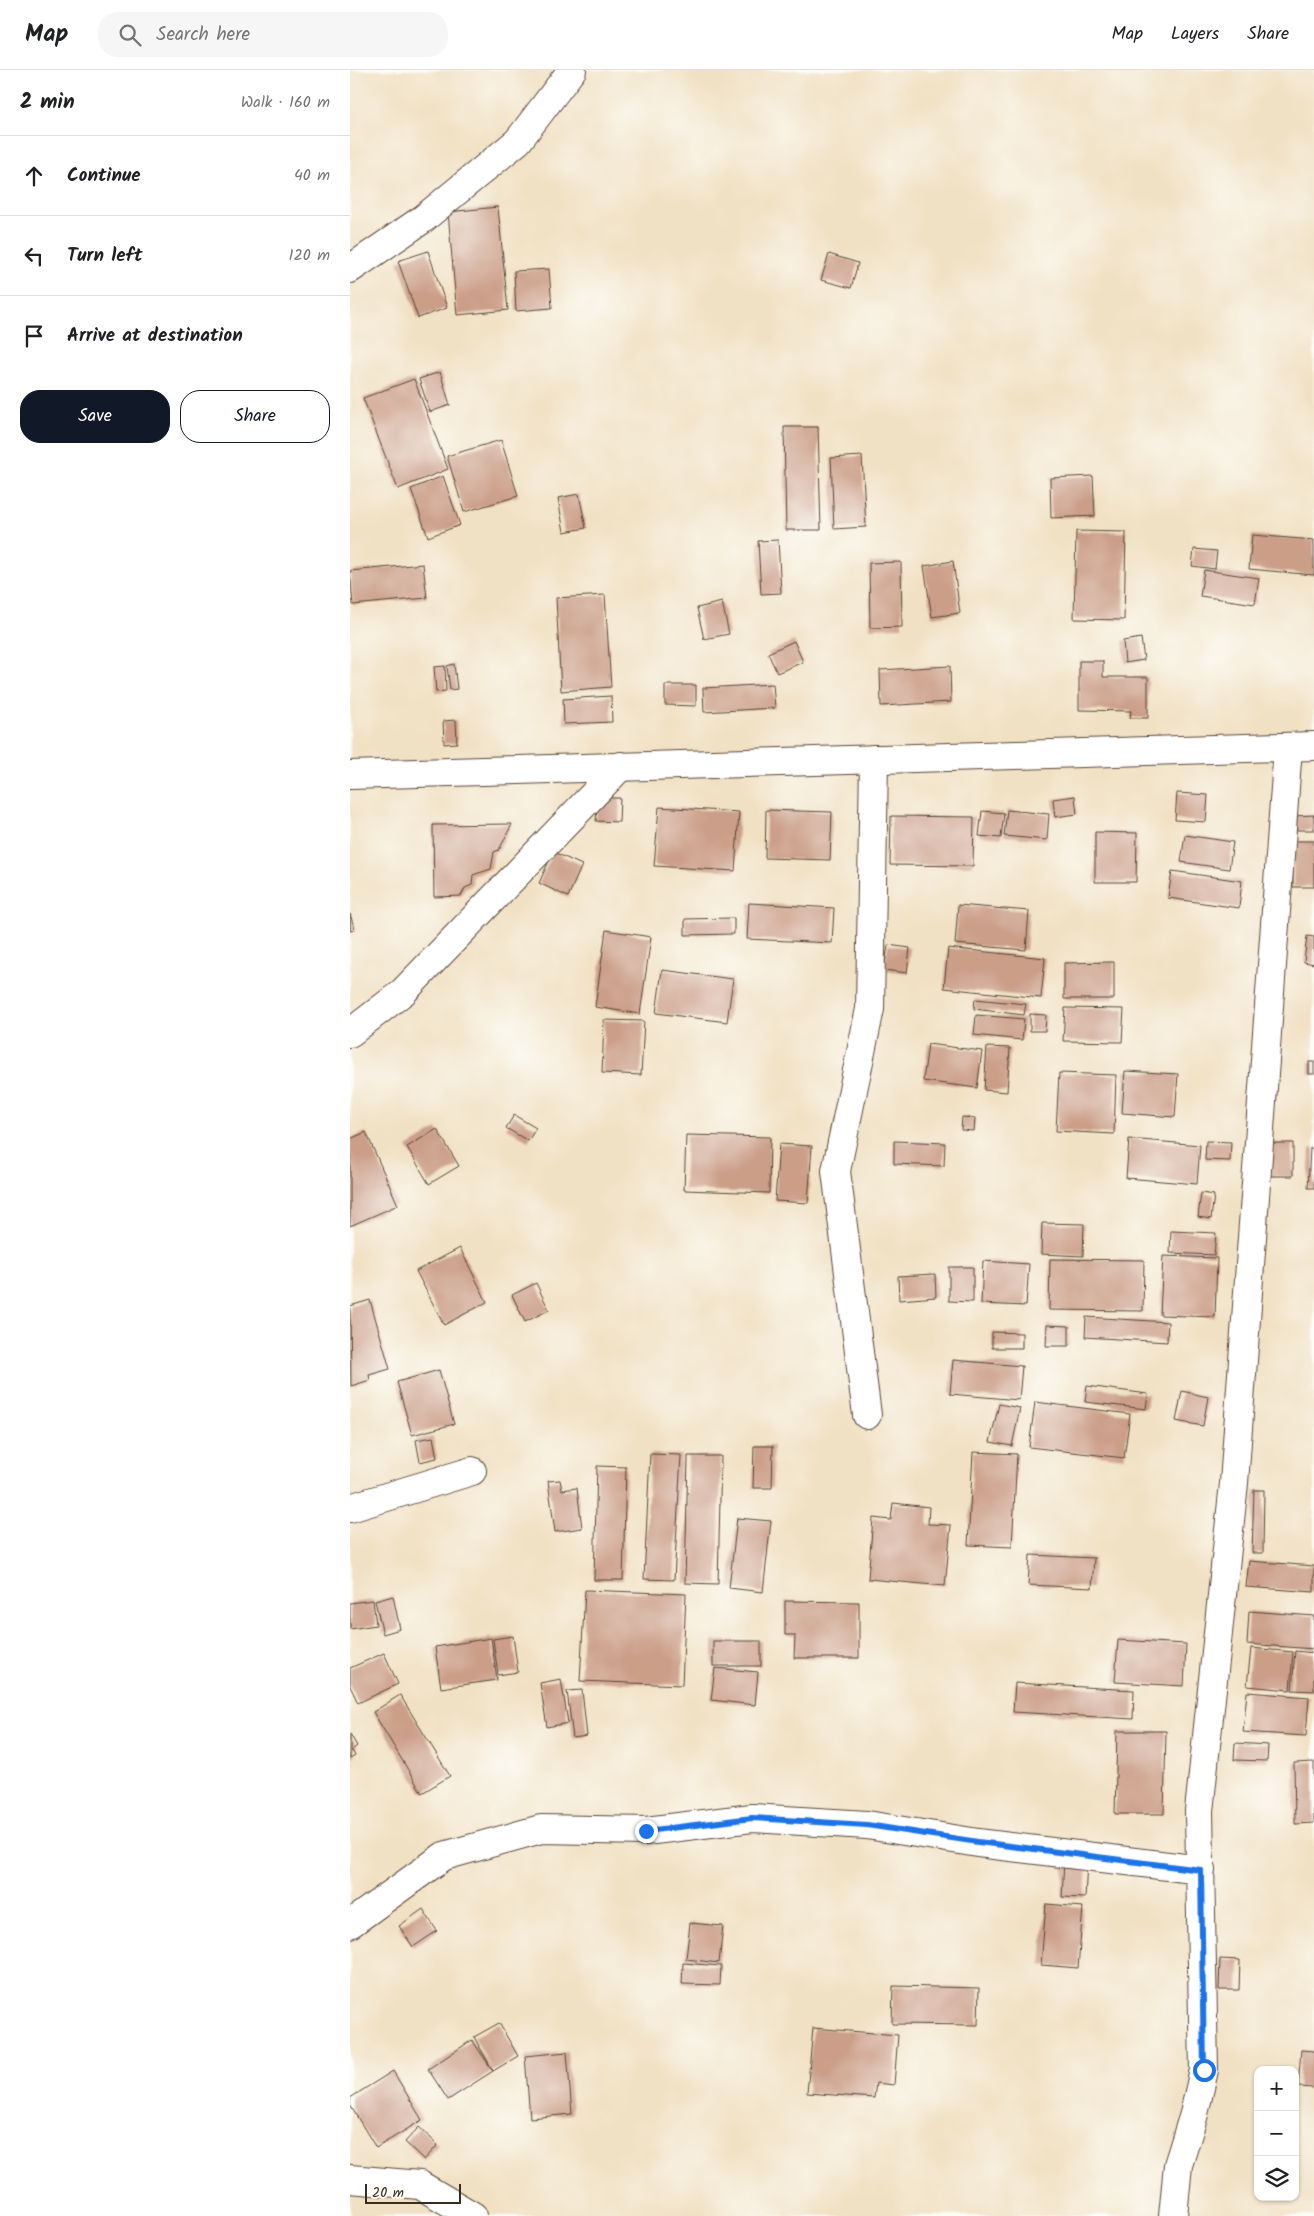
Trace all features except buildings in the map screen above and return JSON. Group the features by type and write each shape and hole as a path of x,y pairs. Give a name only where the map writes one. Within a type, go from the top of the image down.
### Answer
{"street":[{"path":"350,269 423,218 518,141 572,70"},
{"path":"350,775 1301,747 1234,1483 1199,1811 1204,2070 1194,2114 1178,2165 1172,2216"},
{"path":"866,1415 836,1171 870,1010 874,759"},
{"path":"350,1033 403,992 621,766"},
{"path":"350,1508 472,1471"},
{"path":"350,1924 444,1856 541,1829 646,1831 752,1818 848,1824 1201,1870"},
{"path":"350,2179 420,2185 473,2216"}],"route":[{"path":"646,1831 752,1818 867,1825 978,1842 1201,1870 1204,2070"}]}
